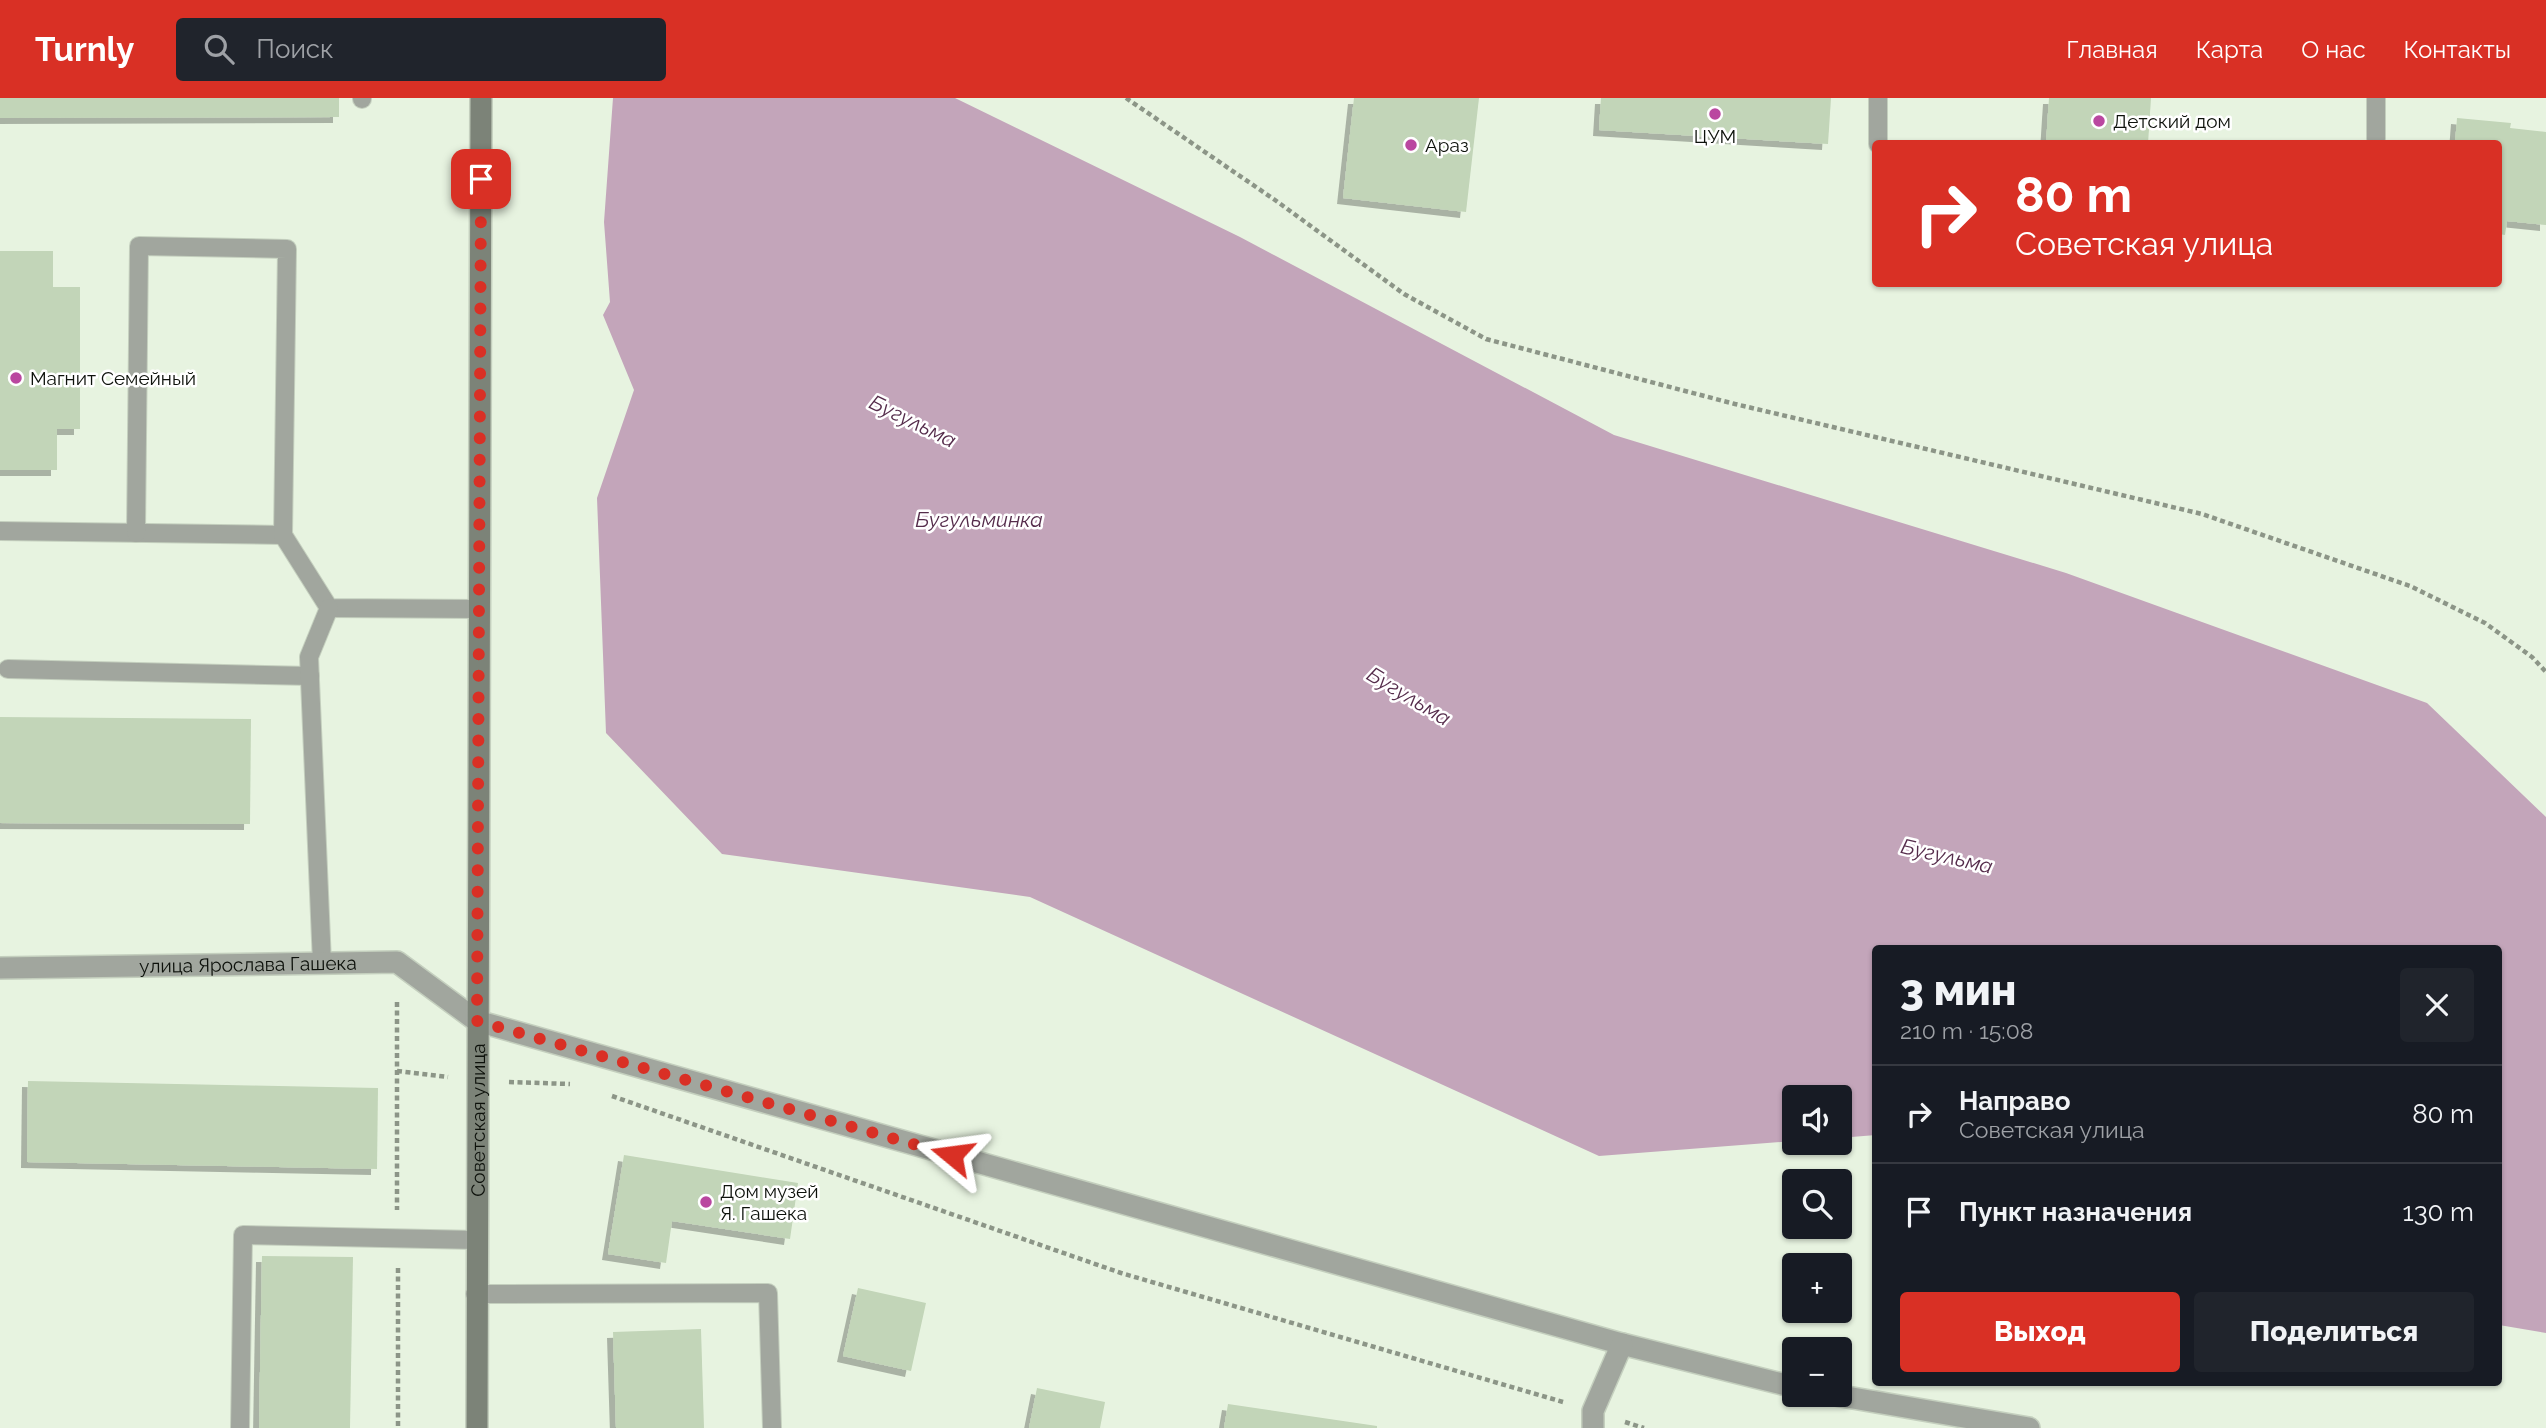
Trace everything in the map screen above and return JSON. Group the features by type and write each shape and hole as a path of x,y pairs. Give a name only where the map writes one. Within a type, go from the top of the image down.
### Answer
{"street":[{"name":"Советская улица","path":"477,1428 475,1294 481,98"},
{"path":"397,962 477,1021 1622,1344 1782,1384"},
{"name":"улица Ярослава Гашека","path":"0,968 397,962"},
{"path":"1593,1420 1622,1344"},
{"path":"1852,1398 2029,1428"}],"lane":[{"path":"1878,98 1878,140"},
{"path":"2376,98 2376,139"},
{"path":"136,533 139,246 286,249 283,535 329,608"},
{"path":"0,531 283,535"},
{"path":"329,608 479,609"},
{"path":"322,963 309,657 329,608"},
{"path":"8,669 310,676"},
{"path":"240,1428 243,1236 476,1240"},
{"path":"475,1294 768,1293 772,1428"}],"path":[{"path":"1126,98 1275,200 1404,294 1486,340 1735,404 2202,514 2410,586 2485,623 2532,657 2546,672"},
{"path":"397,962 398,1428"},
{"path":"397,1071 477,1081 577,1084"},
{"path":"603,1093 1121,1273 1593,1420 1644,1428"}],"water":[{"name":"Бугульминка","path":"613,98 955,98 1240,237 1614,435 2066,573 2427,703 2546,817 2546,1333 2502,1326 2502,945 1872,945 1872,1135 1852,1137 1852,1085 1782,1085 1782,1142 1599,1156 1030,897 722,854 606,733 597,498 634,390 603,315 610,302 604,222"}],"building":[{"path":"0,98 339,98 339,117 0,118"},
{"path":"1354,98 1479,98 1466,212 1343,198"},
{"name":"ЦУМ","path":"1601,98 1831,98 1828,144 1599,130"},
{"name":"Детский дом","path":"2049,98 2151,98 2148,140 2046,140"},
{"path":"2457,118 2511,123 2510,128 2546,132 2546,225 2507,221 2505,235 2502,234 2502,140 2455,140"},
{"path":"0,251 53,251 53,287 80,287 80,429 57,429 57,470 0,470"},
{"path":"0,717 251,719 250,824 0,823"},
{"path":"28,1081 378,1088 377,1169 27,1162"},
{"name":"Дом музей Я. Гашека","path":"624,1155 798,1183 790,1239 672,1221 666,1263 608,1254"},
{"path":"262,1256 353,1257 350,1428 259,1428"},
{"path":"858,1288 926,1303 911,1371 843,1356"},
{"path":"701,1329 704,1428 616,1428 613,1332"},
{"path":"1037,1388 1105,1402 1100,1428 1029,1428"},
{"path":"1228,1404 1377,1426 1377,1428 1224,1428"}],"place":[{"name":"ЦУМ","path":"1715,114"},
{"name":"Детский дом","path":"2099,121"},
{"name":"Араз","path":"1411,145"},
{"name":"Магнит Семейный","path":"16,378"},
{"name":"Дом музей Я. Гашека","path":"706,1202"}],"route":[{"path":"481,179 477,1021 952,1155"}],"water label":[{"name":"Бугульма","path":"913,421"},
{"name":"Бугульма","path":"1409,696"},
{"name":"Бугульма","path":"1947,856"}]}
